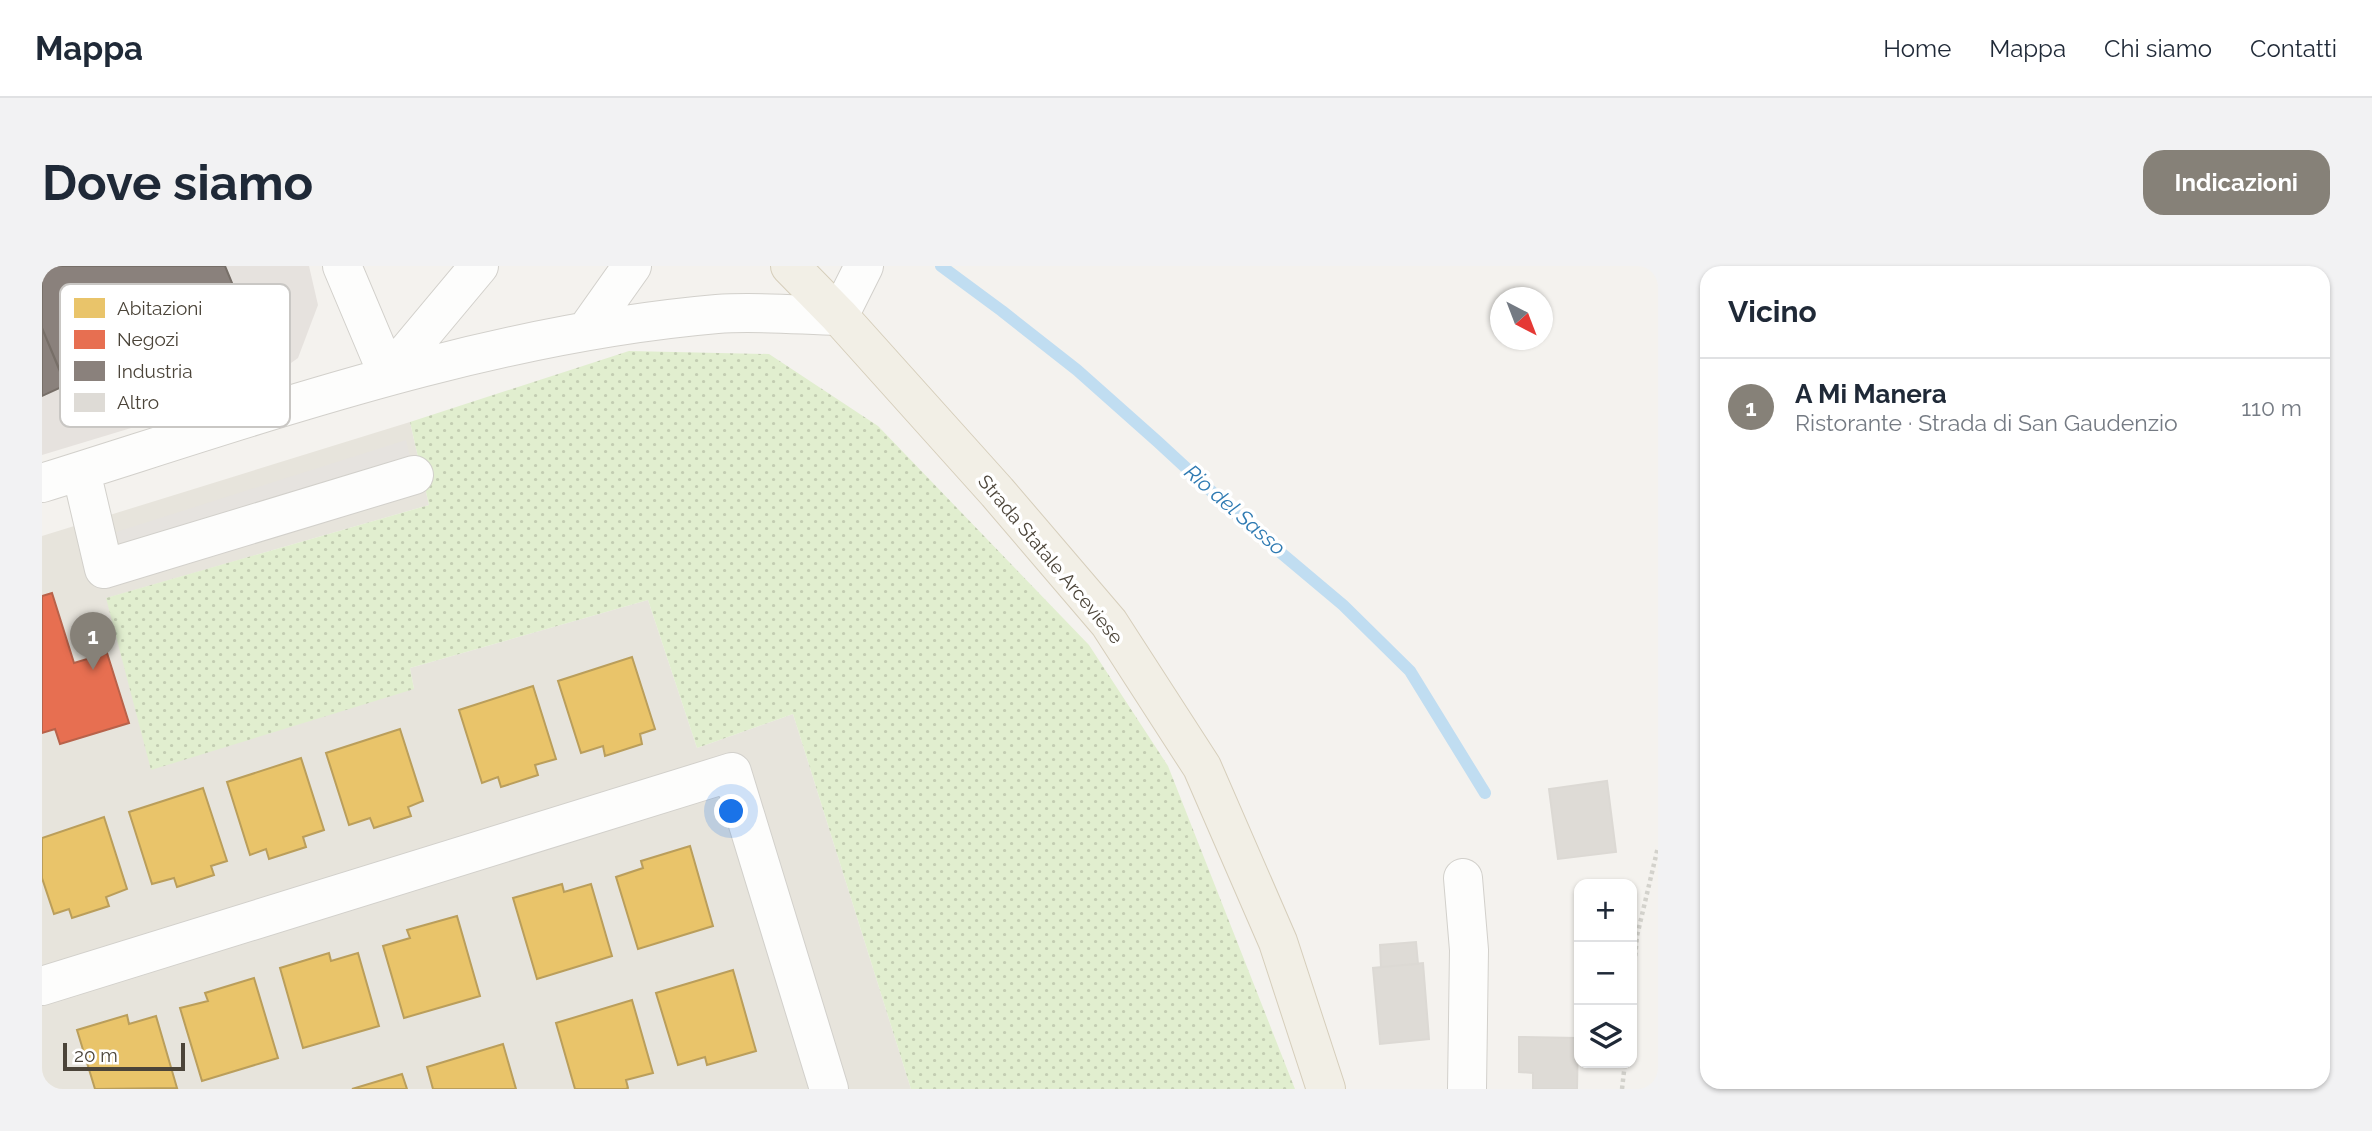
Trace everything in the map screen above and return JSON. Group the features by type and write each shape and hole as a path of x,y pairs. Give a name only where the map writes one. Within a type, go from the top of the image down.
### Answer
{"main road":[{"name":"Strada Statale Arceviese","path":"790,266 839,316 997,492 1109,623 1202,766 1278,943 1326,1089"}],"street":[{"path":"342,266 388,375"},
{"path":"388,375 480,266"},
{"path":"586,331 632,266"},
{"path":"290,406 388,375 586,331 719,314 839,316 864,266"},
{"path":"42,483 222,427"},
{"path":"81,471 104,569 414,475"},
{"path":"42,986 732,772 829,1089"},
{"path":"1463,878 1469,950 1467,1089"}],"path":[{"path":"1636,942 1658,847"},
{"path":"1622,1089 1624,1068"}],"shaded area":[{"path":"42,266 309,266 318,305 298,358 290,364 290,284 60,284 60,427 134,427 42,455"},
{"path":"410,422 429,505 107,598 414,689 410,668 648,600 697,748 793,714 911,1089 42,1089 42,536"},
{"path":"406,440 412,464 124,557 116,532"}],"green space":[{"path":"629,351 769,354 878,426 1089,645 1168,766 1295,1089 911,1089 793,714 697,748 648,600 410,668 414,689 151,770 106,598 429,505 410,422"}],"building: Abitazioni":[{"path":"632,657 655,729 640,734 642,744 605,756 603,746 581,753 558,681"},
{"path":"533,686 556,759 535,765 538,775 501,787 498,777 482,783 459,710"},
{"path":"400,729 423,801 408,807 411,816 374,828 370,818 349,825 326,753"},
{"path":"301,758 324,830 303,837 306,847 269,859 266,849 250,855 227,782"},
{"path":"203,788 227,861 211,866 214,875 177,887 174,878 152,884 129,812"},
{"path":"104,817 127,889 106,897 109,906 72,918 69,909 54,914 42,878 42,838"},
{"path":"690,846 713,926 638,949 616,877 643,868 641,861"},
{"path":"562,884 564,892 591,884 612,956 537,979 513,898"},
{"path":"457,916 480,996 404,1018 383,946 410,938 407,930"},
{"path":"329,953 331,961 358,953 379,1026 303,1048 280,968"},
{"path":"733,970 756,1051 707,1065 705,1057 678,1065 656,993"},
{"path":"254,978 278,1058 202,1081 180,1008 208,1001 205,993"},
{"path":"632,1000 653,1073 626,1080 626,1089 575,1089 556,1023"},
{"path":"127,1015 129,1024 156,1016 177,1088 95,1089 77,1030"},
{"path":"503,1044 516,1089 433,1089 427,1067"},
{"path":"402,1074 407,1089 352,1089"}],"building: Negozi":[{"path":"52,593 74,663 107,653 129,723 60,744 55,729 42,733 42,596"}],"building: Industria":[{"path":"42,266 225,266 232,284 60,284 60,372 42,328"},
{"path":"42,328 60,371 60,388 42,396"}],"building: Altro":[{"path":"1607,781 1616,852 1558,859 1549,789"},
{"path":"1416,942 1418,964 1381,967 1380,945"},
{"path":"1423,963 1429,1039 1380,1044 1373,968"},
{"path":"1519,1037 1574,1038 1577,1089 1533,1089 1533,1073 1519,1072"}],"waterway":[{"name":"Rio del Sasso","path":"941,266 1077,370 1249,526 1343,605 1410,671 1485,793"}],"place":[{"name":"A Mi Manera","path":"93,670"}]}
